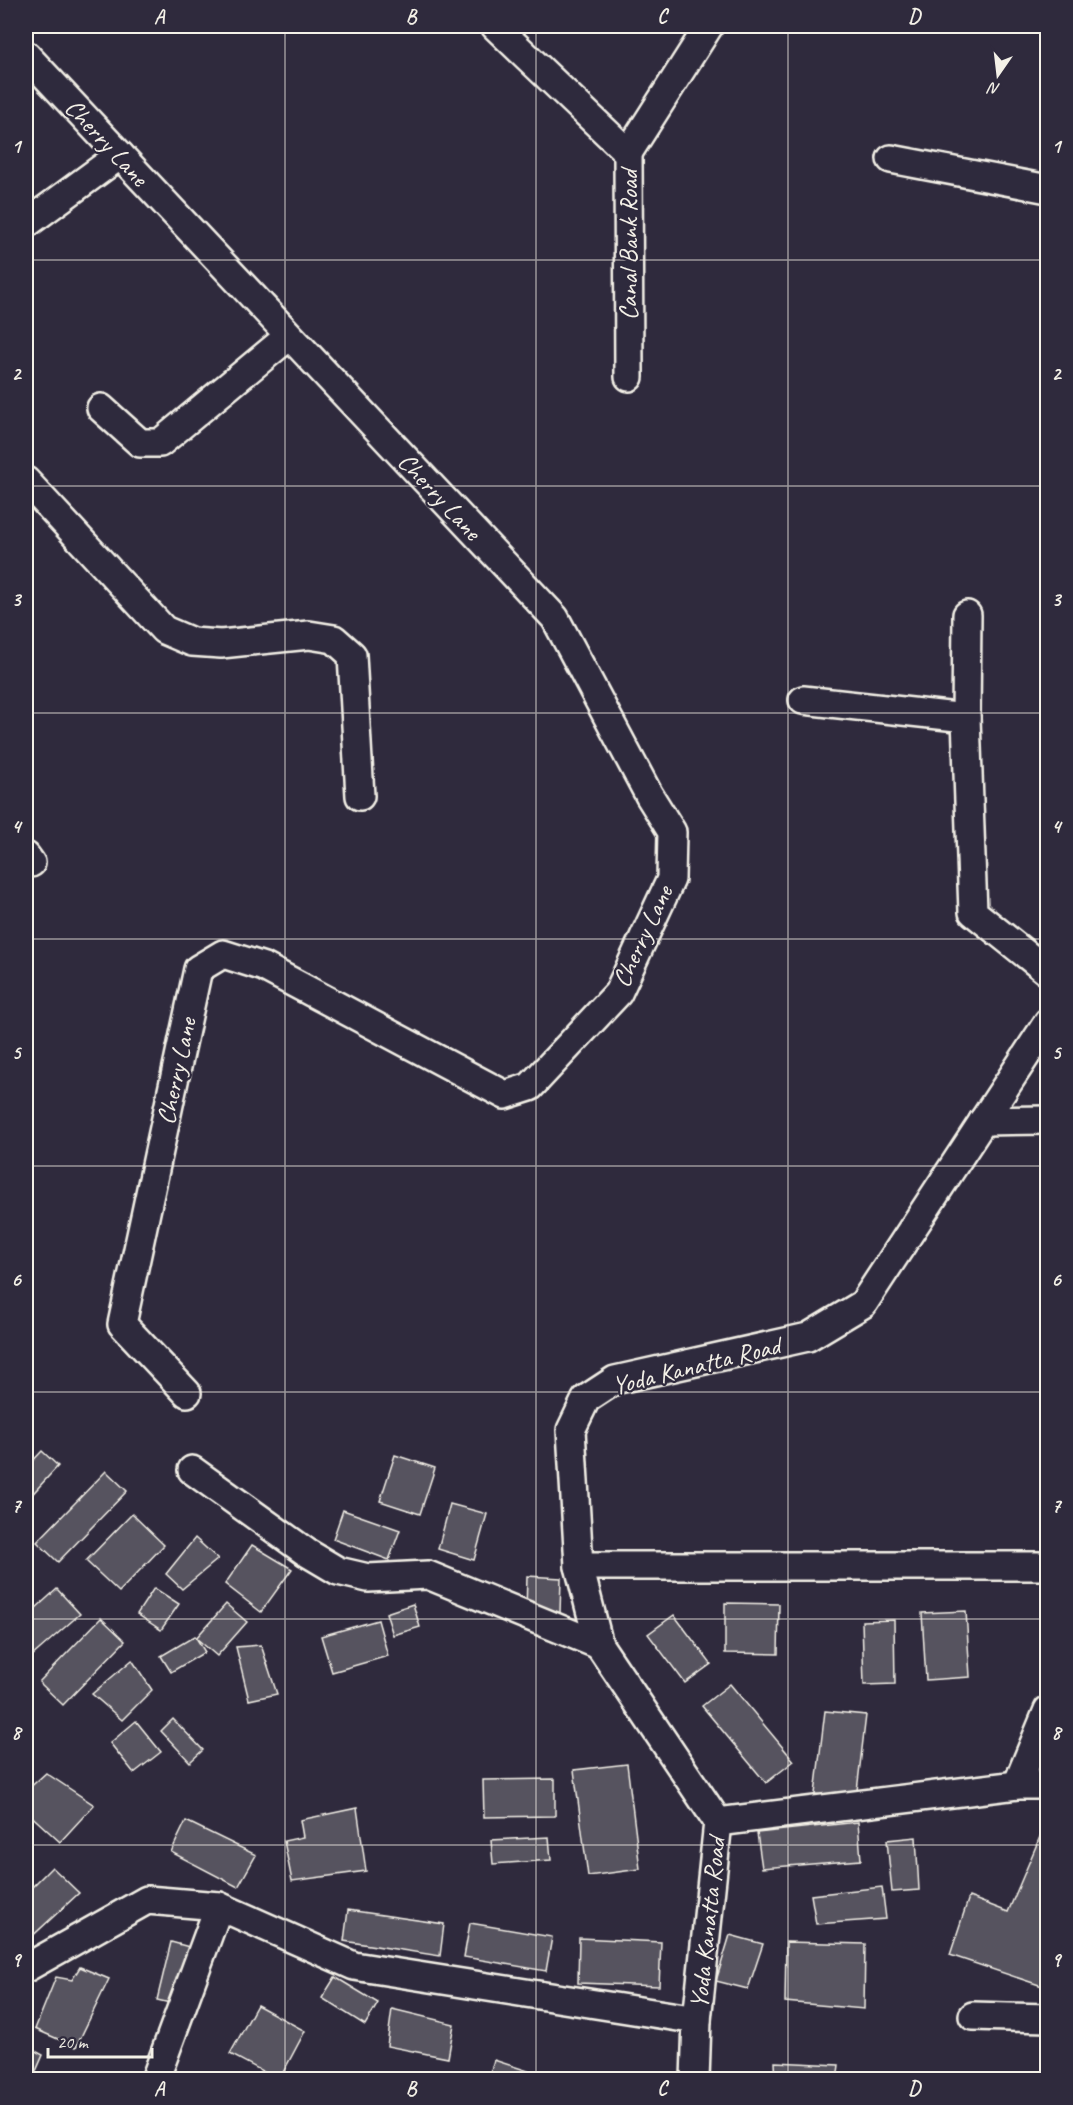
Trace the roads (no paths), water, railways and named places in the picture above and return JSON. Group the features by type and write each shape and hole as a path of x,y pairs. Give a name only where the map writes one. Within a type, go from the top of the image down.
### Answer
{"street":[{"name":"Canal Bank Road","path":"495,26 628,153 629,377"},
{"path":"628,153 709,26"},
{"name":"Cherry Lane","path":"26,55 555,618 649,795 672,832 670,879 618,993 530,1087 505,1095 264,967 223,954 198,969 122,1324 187,1393"},
{"path":"26,224 120,155"},
{"path":"891,159 1047,189"},
{"path":"101,408 140,443 160,443 289,336"},
{"path":"26,481 164,630 192,642 221,644 309,635 334,639 352,655 360,795"},
{"path":"967,615 966,718 974,912 1047,972"},
{"path":"803,700 966,718"},
{"name":"Yoda Kanatta Road","path":"695,2079 697,2020 718,1822 598,1644 579,1566 571,1430 586,1399 615,1380 808,1337 863,1304 1047,1022"},
{"path":"983,1121 1047,1120"},
{"path":"192,1470 306,1552 338,1571 368,1578 428,1575 598,1644"},
{"path":"579,1566 1047,1566"},
{"path":"1017,1785 1047,1710"},
{"path":"718,1822 1017,1785 1047,1785"},
{"path":"26,1968 147,1900 219,1906 354,1966 697,2020"},
{"path":"155,2079 219,1906"},
{"path":"973,2016 1047,2018"}]}
